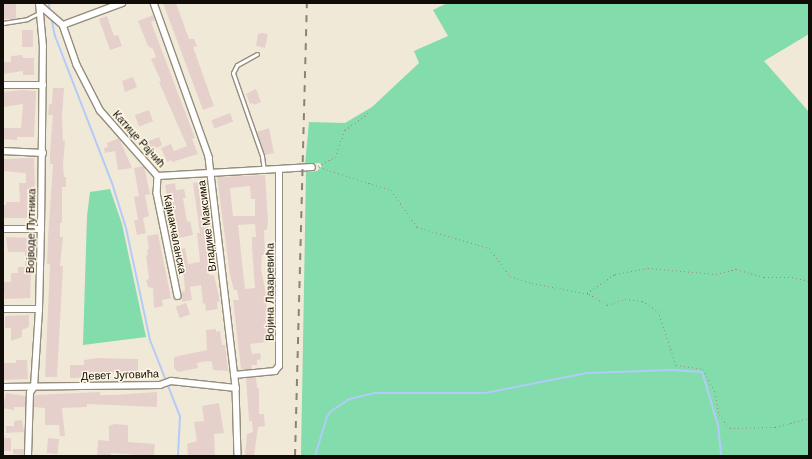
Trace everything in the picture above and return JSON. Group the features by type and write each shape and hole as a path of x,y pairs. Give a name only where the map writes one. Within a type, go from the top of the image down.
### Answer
{"street":[{"path":"63,25 122,3"},
{"name":"Владике Максима","path":"154,3 203,138 211,173 236,388 238,456"},
{"name":"Катице Рајчић","path":"39,4 50,12 63,25 77,65 100,110 158,176 314,167"},
{"name":"Војводе Путника","path":"28,456 30,393 34,387 39,309 43,153 43,85 41,12 39,4"},
{"path":"3,85 43,85"},
{"path":"3,151 43,153"},
{"name":"Војина Лазаревића","path":"234,375 275,371 280,366 279,170"},
{"name":"Кајмакчаланска","path":"158,176 157,193 178,296"},
{"path":"3,229 41,229"},
{"path":"3,309 39,309"},
{"name":"Девет Југовића","path":"3,387 160,385 171,381 236,388"}],"lane":[{"path":"3,23 27,19 41,12"},
{"path":"257,54 237,65 233,73 262,156 264,171"}],"path":[{"path":"314,167 335,157 346,130 370,112"},
{"path":"314,167 384,186 399,198 417,227 489,248 510,276 532,283 586,293 607,305 624,299 642,301 658,311 676,365 704,369 715,392 720,415 730,428 775,427 809,418"},
{"path":"586,293 615,274 648,268 716,274 736,270 764,277 792,277 809,281"}],"green space":[{"path":"447,3 809,3 809,34 764,61 809,112 809,456 301,456 306,172 317,171 322,166 320,163 305,164 309,122 345,123 372,107 419,63 414,51 448,36 433,10"},
{"path":"110,189 122,224 146,337 83,345 87,216 90,192"}],"building":[{"path":"3,3 16,3 16,19 3,19"},
{"path":"163,3 176,3 189,39 194,39 197,46 193,47 214,106 203,110"},
{"path":"153,15 155,20 151,22 195,138 192,139 198,154 172,162 171,160 167,162 161,148 171,144 174,151 187,146 159,82 161,81 151,59 156,57 153,49 148,46 138,21"},
{"path":"107,16 114,36 118,35 122,46 110,50 99,19"},
{"path":"22,30 33,30 33,47 22,47"},
{"path":"258,34 268,34 265,48 256,46"},
{"path":"22,55 23,58 34,58 34,75 23,75 23,71 3,74 3,62 11,62 11,56"},
{"path":"133,77 137,87 125,92 122,81"},
{"path":"53,88 64,88 62,117 63,141 65,141 63,165 64,177 66,177 66,187 62,187 62,223 60,223 60,237 63,237 60,266 63,266 57,377 45,377 50,264 47,264 53,164 50,164 50,153 53,115 48,115 49,104 52,104"},
{"path":"256,89 261,102 254,105 253,103 250,104 246,94"},
{"path":"22,90 36,91 34,137 17,137 17,140 3,139 3,128 21,128 23,104 3,107 3,92"},
{"path":"149,110 153,121 139,126 135,115"},
{"path":"230,113 233,121 215,129 211,120"},
{"path":"269,128 274,153 265,155 257,132"},
{"path":"159,137 162,145 147,151 144,143"},
{"path":"119,138 132,168 118,170 115,151 105,153 104,148 108,147 107,143"},
{"path":"34,158 35,189 27,189 28,206 31,206 32,218 3,218 3,205 6,205 6,202 20,202 19,183 26,183 26,173 3,171 3,159"},
{"path":"144,166 150,194 145,195 149,216 143,218 146,233 137,235 134,220 138,220 134,197 139,196 134,168"},
{"path":"265,175 268,220 267,230 264,230 265,255 262,255 261,269 266,294 268,342 250,344 252,354 260,353 261,359 257,360 257,365 251,365 252,369 241,369 233,300 239,300 237,290 234,290 230,275 217,177","holes":["250,186 251,199 255,199 255,216 233,216 230,188","255,224 256,237 252,237 255,288 245,289 238,225"]},
{"path":"203,182 213,264 208,264 209,275 214,275 220,301 217,302 218,309 206,311 205,303 203,304 201,285 190,287 192,300 182,302 181,292 185,291 184,277 180,259 177,260 175,250 185,248 188,264 200,262 197,233 200,233 193,183"},
{"path":"175,183 176,190 184,189 186,198 183,198 187,222 190,221 193,235 175,239 165,185"},
{"path":"158,234 171,298 162,300 163,306 154,308 153,288 148,287 146,280 149,279 146,255 148,255 147,250 149,249 147,236"},
{"path":"6,237 32,238 30,298 5,299 3,282 11,282 11,273 18,273 18,267 25,267 25,252 8,252"},
{"path":"186,303 190,314 180,318 176,307"},
{"path":"29,315 29,327 22,330 22,337 11,341 11,328 5,328 5,316"},
{"path":"216,329 216,332 220,331 222,345 225,345 228,371 213,370 212,362 208,361 197,363 198,368 178,372 174,368 174,357 207,350 206,330"},
{"path":"98,358 138,359 138,373 95,372 82,373 82,378 70,378 70,365 84,365 84,360"},
{"path":"16,360 27,360 28,379 3,380 3,363 16,363"},
{"path":"256,377 257,388 259,388 259,414 264,414 265,426 258,427 254,456 245,456 247,434 253,432 252,421 249,421 246,378"},
{"path":"100,392 100,395 114,395 157,392 157,407 87,404 87,407 62,408 65,436 60,436 59,425 45,425 45,408 34,407 34,395"},
{"path":"6,393 26,396 25,407 14,407 14,410 3,408"},
{"path":"219,403 224,433 214,434 215,456 188,456 187,444 197,441 194,422 204,421 202,406"},
{"path":"22,420 24,432 6,433 6,426 14,426 14,421"},
{"path":"114,424 128,425 128,442 155,444 154,456 111,453 111,455 97,455 98,440 109,441 109,426"},
{"path":"3,438 11,438 11,451 3,451"},
{"path":"48,438 59,439 58,454 47,453"},
{"path":"13,449 24,449 24,455 13,454"}],"waterway":[{"path":"49,3 50,12"},
{"path":"51,16 55,36 112,183 126,228 150,340 180,416 178,456"},
{"path":"315,456 326,419 330,412 349,399 374,393 485,393 587,373 673,370 702,372 718,425 721,456"}],"railway":[{"path":"295,456 307,3"}]}
